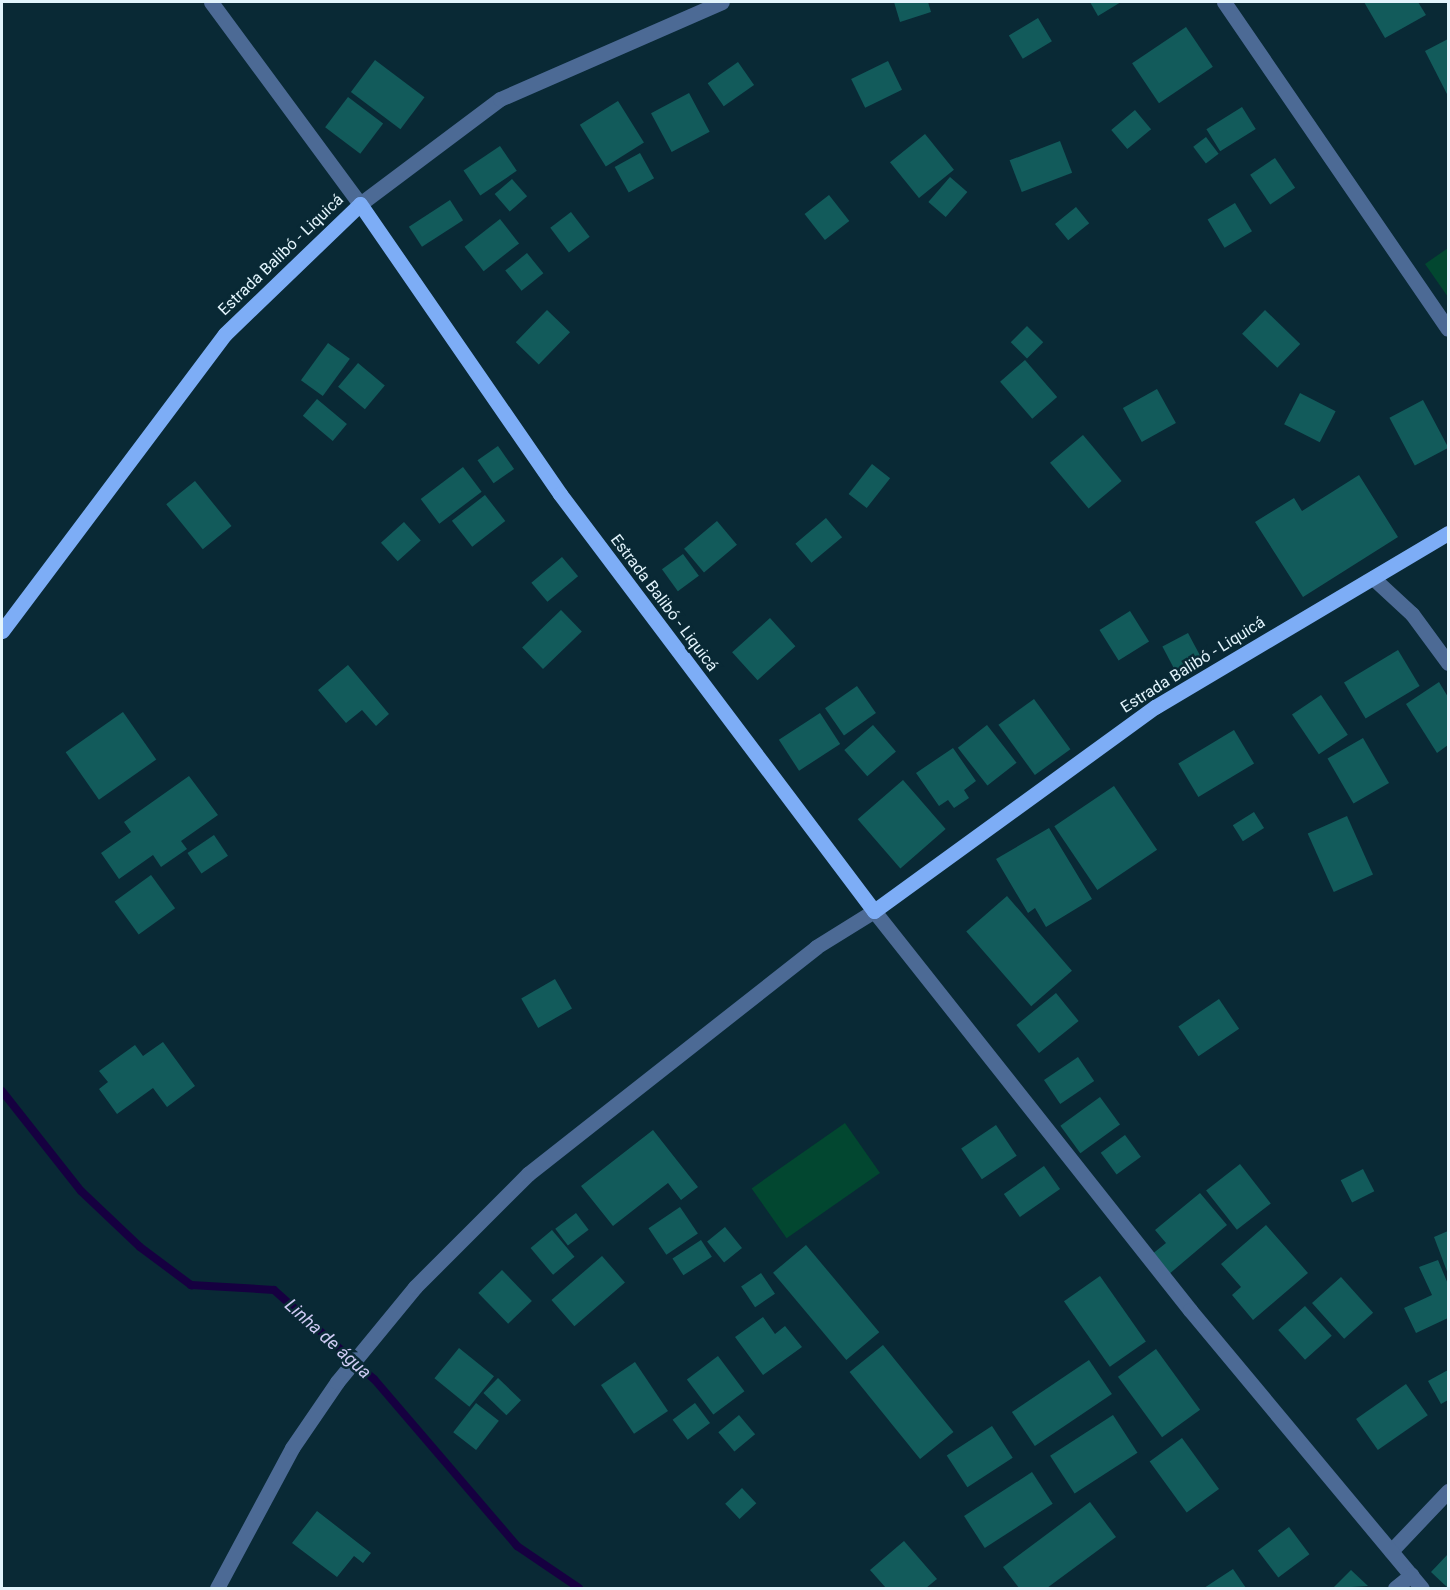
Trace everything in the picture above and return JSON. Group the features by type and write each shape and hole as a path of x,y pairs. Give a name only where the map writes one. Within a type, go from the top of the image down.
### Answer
{"main road":[{"name":"Estrada Balibó - Liquicá","path":"2,632 225,334 360,204 560,494 874,911 1155,707 1449,533"}],"street":[{"path":"211,2 360,204 500,99 722,2"},
{"path":"1224,2 1449,329"},
{"path":"1373,578 1412,614 1449,663"},
{"path":"217,1588 292,1448 337,1382 415,1287 528,1174 816,947 874,911 1190,1310 1422,1588"},
{"path":"1391,1551 1449,1491"},
{"path":"1395,1588 1410,1575"}],"green space":[{"path":"1448,248 1448,297 1425,264"},
{"path":"845,1123 880,1173 787,1238 752,1188"}],"building":[{"path":"894,2 928,2 931,12 900,22"},
{"path":"1090,2 1121,2 1098,16"},
{"path":"1364,2 1418,2 1426,15 1385,38"},
{"path":"1038,18 1052,41 1023,59 1009,36"},
{"path":"1186,27 1213,67 1159,103 1132,63"},
{"path":"1448,39 1448,96 1425,51"},
{"path":"375,60 425,97 400,129 351,92"},
{"path":"888,61 902,90 865,108 851,79"},
{"path":"738,62 754,85 724,106 708,83"},
{"path":"689,93 710,132 672,152 651,113"},
{"path":"348,97 383,123 360,154 325,127"},
{"path":"618,101 644,143 606,166 580,125"},
{"path":"1242,107 1256,129 1220,151 1206,129"},
{"path":"1135,110 1151,129 1127,149 1111,130"},
{"path":"925,134 954,170 919,198 890,162"},
{"path":"1206,137 1219,154 1206,163 1193,147"},
{"path":"1060,141 1072,173 1022,192 1010,160"},
{"path":"500,146 517,171 480,195 464,171"},
{"path":"640,153 654,178 629,192 615,167"},
{"path":"1275,158 1295,188 1270,205 1250,175"},
{"path":"950,177 967,192 946,217 928,202"},
{"path":"512,179 527,196 510,211 495,194"},
{"path":"829,195 849,221 825,240 805,214"},
{"path":"450,200 463,220 422,247 409,227"},
{"path":"1235,203 1252,231 1225,248 1208,219"},
{"path":"1076,207 1089,223 1068,240 1055,224"},
{"path":"571,212 590,237 569,252 550,228"},
{"path":"500,219 519,243 484,271 465,247"},
{"path":"527,253 543,273 522,291 505,271"},
{"path":"547,310 570,332 539,365 516,342"},
{"path":"1265,310 1300,344 1277,368 1242,334"},
{"path":"1027,326 1043,342 1027,359 1011,342"},
{"path":"328,343 350,359 323,396 301,380"},
{"path":"1025,360 1057,397 1032,419 1000,382"},
{"path":"358,363 385,385 365,409 338,387"},
{"path":"1157,389 1176,423 1142,442 1123,408"},
{"path":"1300,393 1336,411 1320,442 1284,424"},
{"path":"317,399 347,424 333,441 303,416"},
{"path":"1423,400 1448,448 1415,466 1389,418"},
{"path":"1083,435 1122,481 1089,509 1050,463"},
{"path":"498,446 514,469 494,483 478,460"},
{"path":"872,464 890,478 867,508 849,494"},
{"path":"463,467 482,492 439,524 421,499"},
{"path":"1359,475 1398,537 1303,597 1255,522 1294,498 1302,511"},
{"path":"195,481 232,526 203,549 166,504"},
{"path":"485,495 505,521 472,547 452,521"},
{"path":"826,518 842,537 811,563 795,544"},
{"path":"717,521 737,545 704,572 684,549"},
{"path":"404,522 421,541 398,561 381,543"},
{"path":"683,554 699,576 678,591 662,569"},
{"path":"562,557 578,576 547,602 531,583"},
{"path":"561,610 582,632 543,669 522,648"},
{"path":"1130,611 1149,642 1119,661 1099,630"},
{"path":"770,618 795,646 758,680 732,652"},
{"path":"1188,633 1201,657 1175,670 1162,647"},
{"path":"1398,650 1420,686 1366,718 1344,682"},
{"path":"348,665 389,714 376,726 362,710 346,723 318,690"},
{"path":"1439,682 1448,697 1448,745 1437,753 1406,704"},
{"path":"857,686 876,713 844,735 825,708"},
{"path":"1321,695 1348,735 1319,754 1292,715"},
{"path":"1034,699 1070,749 1035,775 998,725"},
{"path":"123,712 156,760 99,800 66,752"},
{"path":"820,713 840,744 799,771 779,740"},
{"path":"873,725 896,751 867,776 844,750"},
{"path":"987,725 1017,763 987,786 958,748"},
{"path":"1234,730 1254,763 1198,797 1178,763"},
{"path":"1363,738 1389,783 1353,804 1327,758"},
{"path":"953,748 976,781 964,790 969,798 954,808 948,800 939,806 916,773"},
{"path":"189,776 218,815 181,841 187,849 161,867 153,855 119,879 101,853 131,832 124,822"},
{"path":"903,780 946,829 900,868 858,819"},
{"path":"1114,786 1157,850 1097,890 1054,826"},
{"path":"1254,812 1264,828 1243,841 1233,825"},
{"path":"1347,816 1373,874 1334,892 1308,833"},
{"path":"1049,828 1092,899 1046,927 1035,908 1028,913 996,859"},
{"path":"214,835 228,856 201,874 187,853"},
{"path":"151,875 175,908 139,935 115,901"},
{"path":"1007,896 1072,971 1031,1006 966,931"},
{"path":"555,979 572,1008 538,1028 521,998"},
{"path":"1056,993 1079,1021 1039,1053 1016,1025"},
{"path":"1219,999 1239,1029 1199,1056 1178,1026"},
{"path":"163,1042 195,1086 167,1107 153,1088 117,1114 99,1089 108,1082 99,1071 135,1045 143,1056"},
{"path":"1078,1057 1094,1081 1060,1104 1044,1080"},
{"path":"1100,1097 1120,1125 1080,1153 1060,1126"},
{"path":"996,1125 1017,1156 982,1179 961,1148"},
{"path":"653,1130 698,1187 681,1200 668,1183 613,1226 581,1186"},
{"path":"1125,1135 1141,1157 1117,1174 1101,1153"},
{"path":"1240,1164 1271,1203 1237,1230 1206,1190"},
{"path":"1044,1166 1060,1189 1020,1217 1004,1194"},
{"path":"1363,1169 1374,1191 1352,1203 1341,1180"},
{"path":"1200,1193 1227,1225 1168,1275 1151,1255 1166,1243 1155,1230"},
{"path":"680,1207 698,1234 666,1255 648,1228"},
{"path":"576,1213 589,1230 568,1245 555,1229"},
{"path":"1266,1225 1308,1273 1253,1320 1232,1295 1241,1287 1221,1264"},
{"path":"725,1227 742,1248 724,1262 707,1241"},
{"path":"552,1230 574,1257 553,1275 531,1248"},
{"path":"1448,1231 1448,1274 1434,1237"},
{"path":"701,1240 712,1257 683,1275 672,1259"},
{"path":"806,1245 879,1332 846,1360 773,1273"},
{"path":"602,1256 625,1282 574,1326 551,1300"},
{"path":"1438,1260 1448,1284 1448,1318 1416,1333 1404,1308 1432,1295 1419,1267"},
{"path":"502,1270 532,1301 508,1324 478,1293"},
{"path":"761,1273 775,1294 755,1307 741,1286"},
{"path":"1100,1276 1146,1342 1110,1367 1064,1301"},
{"path":"1341,1277 1373,1313 1344,1339 1312,1303"},
{"path":"1305,1306 1332,1336 1305,1360 1278,1330"},
{"path":"763,1317 775,1334 785,1326 802,1347 763,1375 735,1337"},
{"path":"883,1345 953,1432 920,1459 850,1372"},
{"path":"459,1348 494,1376 469,1407 434,1378"},
{"path":"1156,1349 1200,1410 1162,1437 1118,1377"},
{"path":"718,1356 744,1391 713,1415 687,1379"},
{"path":"1089,1360 1112,1394 1035,1446 1012,1412"},
{"path":"635,1362 668,1411 634,1434 601,1385"},
{"path":"1448,1370 1448,1400 1441,1404 1428,1381"},
{"path":"498,1378 521,1400 506,1415 483,1393"},
{"path":"1406,1384 1428,1415 1378,1450 1356,1419"},
{"path":"476,1403 499,1421 476,1450 453,1432"},
{"path":"695,1403 710,1423 688,1440 673,1420"},
{"path":"739,1415 755,1434 734,1452 718,1432"},
{"path":"1113,1415 1138,1453 1075,1494 1050,1456"},
{"path":"992,1426 1013,1458 967,1487 947,1455"},
{"path":"1182,1438 1219,1489 1187,1512 1150,1462"},
{"path":"1032,1472 1053,1504 985,1548 964,1516"},
{"path":"742,1488 756,1503 740,1519 725,1504"},
{"path":"1090,1502 1116,1537 1047,1588 1019,1588 1003,1567"},
{"path":"317,1511 371,1553 363,1563 354,1556 337,1577 292,1543"},
{"path":"1289,1527 1309,1554 1278,1578 1258,1550"},
{"path":"904,1541 937,1579 926,1588 886,1588 870,1570"},
{"path":"1448,1554 1448,1588 1431,1572"},
{"path":"1233,1569 1246,1588 1204,1588"},
{"path":"1351,1570 1368,1586 1335,1588 1334,1587"}],"waterway":[{"name":"Linha de água","path":"2,1091 81,1191 140,1247 191,1285 274,1290 374,1379 517,1546 579,1588"}]}
